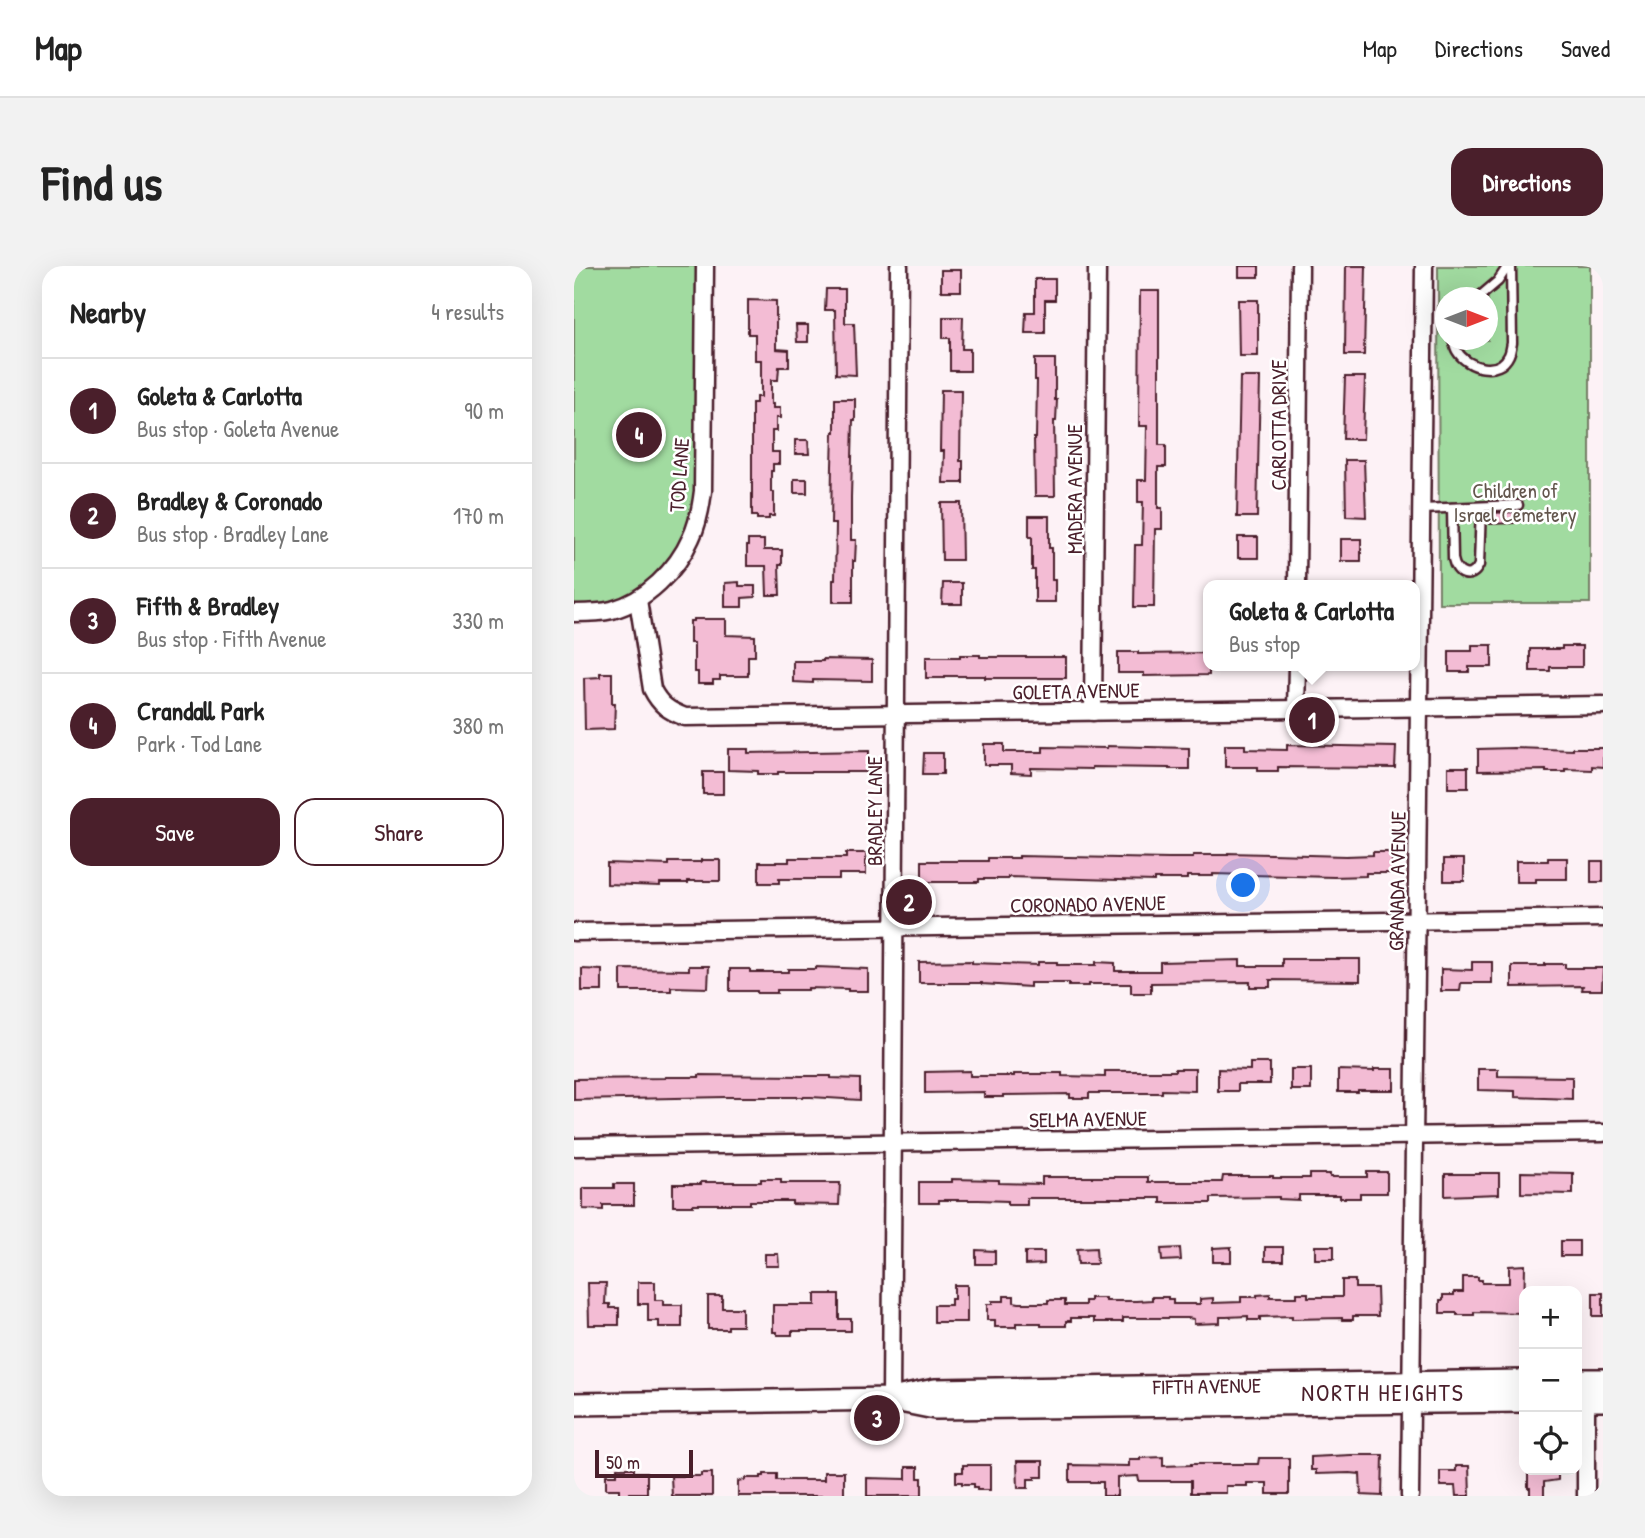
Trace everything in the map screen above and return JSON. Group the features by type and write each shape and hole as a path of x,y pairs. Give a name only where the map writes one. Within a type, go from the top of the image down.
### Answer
{"street":[{"name":"TOD LANE","path":"574,613 607,611 638,600 680,559 691,539 703,491 705,266"},
{"name":"BRADLEY LANE","path":"891,1399 899,266"},
{"name":"MADERA AVENUE","path":"1093,712 1097,266"},
{"name":"CARLOTTA DRIVE","path":"1297,580 1300,266"},
{"name":"GRANADA AVENUE","path":"1410,1496 1424,266"},
{"name":"GOLETA AVENUE","path":"638,600 652,689 657,699 671,712 685,717 1603,705"},
{"path":"1296,709 1297,671"},
{"name":"CORONADO AVENUE","path":"574,932 1603,918"},
{"name":"SELMA AVENUE","path":"574,1147 1603,1133"},
{"name":"FIFTH AVENUE","path":"1411,1392 1519,1381"},
{"name":"FIFTH AVENUE","path":"574,1404 891,1399 935,1390 1411,1392 1519,1401"},
{"path":"1586,1496 1589,1390"}],"lane":[{"path":"1491,287 1510,266"},
{"path":"1456,350 1479,368 1501,365 1509,355 1512,343 1510,266"},
{"path":"1422,509 1518,505"},
{"path":"1452,508 1453,559 1459,572 1470,575 1476,571 1480,558 1481,507"}],"green space":[{"path":"574,266 705,266 703,491 691,539 638,600 574,613"},
{"name":"Children of Israel Cemetery","path":"1438,266 1590,266 1590,603 1439,603 1438,350 1498,350 1498,287 1438,287"}],"building":[{"path":"1239,266 1259,266 1259,277 1239,277"},
{"path":"1346,266 1366,266 1364,355 1345,355"},
{"path":"941,270 961,270 961,291 941,291"},
{"path":"1035,279 1055,279 1055,300 1045,300 1045,333 1025,333 1026,312 1035,312"},
{"path":"826,289 845,289 845,323 854,323 856,375 836,374 835,310 825,310"},
{"path":"1140,291 1159,291 1159,445 1166,445 1166,467 1158,467 1158,508 1162,508 1162,529 1155,529 1154,607 1134,607 1135,545 1142,545 1143,502 1138,502 1138,480 1146,480 1147,426 1139,426"},
{"path":"748,300 776,301 776,349 789,350 789,367 779,367 778,380 771,380 771,404 773,408 780,408 780,418 776,418 776,431 772,431 772,452 779,452 779,464 773,464 771,471 774,516 769,516 769,519 752,516 752,403 756,403 756,397 761,397 761,360 755,360 755,334 748,334"},
{"path":"1238,300 1258,300 1258,356 1239,356"},
{"path":"943,317 963,317 962,349 970,349 970,371 950,371 950,338 943,338"},
{"path":"796,325 808,325 808,342 797,342"},
{"path":"1035,359 1055,359 1055,496 1035,496"},
{"path":"1240,377 1260,377 1257,517 1237,517"},
{"path":"1345,377 1365,377 1363,439 1343,439"},
{"path":"941,390 961,390 960,461 963,461 963,483 943,483 944,451 940,451"},
{"path":"835,399 855,399 851,497 851,540 856,540 853,602 833,602 836,524 831,524"},
{"path":"795,440 808,440 809,454 795,454"},
{"path":"1345,460 1364,460 1366,517 1346,516"},
{"path":"794,479 807,479 807,493 794,493"},
{"path":"941,503 961,503 962,560 942,560"},
{"path":"1514,512 1514,523 1490,524 1490,513"},
{"path":"1029,516 1049,516 1049,548 1052,548 1055,602 1035,602 1035,570 1032,570"},
{"path":"1238,537 1258,537 1258,558 1238,558"},
{"path":"1341,539 1361,539 1361,561 1341,561"},
{"path":"748,540 764,540 764,550 782,550 782,565 779,565 780,595 767,595 766,566 747,566"},
{"path":"739,582 739,586 755,586 755,597 742,598 742,607 725,607 725,583"},
{"path":"943,583 962,583 962,604 942,604"},
{"path":"726,619 726,635 755,636 755,656 748,656 748,676 720,676 720,680 713,680 713,684 698,684 698,672 694,672 694,643 690,643 690,621"},
{"path":"1472,645 1492,645 1492,667 1469,667 1469,672 1449,672 1449,651 1472,651"},
{"path":"1562,646 1582,646 1582,667 1550,667 1550,671 1530,671 1530,649 1562,649"},
{"path":"1118,652 1203,653 1203,671 1209,671 1209,675 1144,676 1144,673 1118,673"},
{"path":"926,657 1066,657 1066,678 926,678"},
{"path":"872,660 872,681 793,682 793,661"},
{"path":"600,673 612,673 614,729 585,730 584,678 600,677"},
{"path":"984,744 1004,744 1004,752 1043,752 1043,747 1189,748 1189,769 1031,768 1031,774 1011,773 1011,765 984,765"},
{"path":"1225,745 1245,745 1245,749 1287,750 1287,745 1396,747 1395,768 1278,767 1278,771 1258,771 1258,767 1225,767"},
{"path":"1603,748 1603,767 1592,766 1592,770 1565,769 1565,772 1478,771 1478,749"},
{"path":"728,749 748,749 748,753 869,751 869,772 758,774 758,771 728,770"},
{"path":"924,753 943,753 943,774 923,774"},
{"path":"1448,767 1468,767 1468,788 1448,788"},
{"path":"703,772 723,772 723,794 703,794"},
{"path":"1373,852 1392,852 1392,873 1334,877 1213,874 1154,881 1008,877 979,879 979,882 922,882 922,861 988,861 988,858 1019,856 1168,859 1228,853 1346,856 1373,855"},
{"path":"846,853 866,853 866,874 839,874 839,879 779,879 779,883 759,883 759,862 789,862 789,858 846,858"},
{"path":"1548,858 1567,858 1567,879 1516,882 1516,861 1548,861"},
{"path":"1444,859 1464,859 1464,881 1444,881"},
{"path":"720,860 720,881 660,883 660,886 607,884 607,863 669,865 669,862"},
{"path":"1591,861 1603,861 1603,882 1591,882"},
{"path":"1282,959 1360,959 1360,981 1270,980 1270,987 1250,987 1250,982 1151,983 1151,993 1131,993 1131,984 1069,986 1069,983 1030,983 1030,987 982,983 919,983 919,962 972,961 1038,965 1038,962 1057,962 1057,965 1096,965 1096,962 1115,963 1115,971 1160,971 1160,962 1240,960 1240,966 1282,966"},
{"path":"1472,962 1492,962 1492,983 1461,983 1460,991 1441,991 1441,969 1472,970"},
{"path":"1565,964 1565,968 1603,968 1602,990 1582,990 1583,986 1512,987 1512,966"},
{"path":"689,966 709,966 708,988 671,987 671,991 621,991 621,969 689,970"},
{"path":"582,969 602,970 602,991 582,991"},
{"path":"730,969 788,972 788,969 868,969 868,991 808,988 777,990 777,993 730,991"},
{"path":"1250,1063 1270,1063 1270,1084 1238,1084 1238,1091 1218,1091 1218,1069 1250,1070"},
{"path":"1195,1069 1195,1091 1089,1093 1089,1098 1070,1098 1070,1094 984,1097 984,1092 925,1093 925,1072 970,1071 970,1076 1062,1073 1062,1076 1105,1077 1105,1071"},
{"path":"1291,1069 1311,1069 1311,1090 1291,1090"},
{"path":"1394,1069 1394,1090 1338,1092 1338,1070"},
{"path":"1478,1069 1498,1069 1498,1076 1572,1077 1572,1099 1515,1097 1515,1091 1478,1090"},
{"path":"699,1075 831,1076 860,1079 860,1100 726,1097 574,1100 574,1079"},
{"path":"1367,1172 1387,1172 1387,1193 1360,1193 1360,1198 1299,1195 1299,1200 1279,1197 1211,1198 1211,1203 1161,1203 1161,1198 1027,1198 1027,1205 979,1200 919,1203 919,1182 952,1182 952,1179 1042,1184 1042,1177 1148,1177 1148,1182 1222,1182 1223,1176 1310,1178 1310,1174 1330,1174 1330,1177 1367,1177"},
{"path":"1521,1172 1573,1173 1573,1194 1521,1193"},
{"path":"1499,1173 1499,1194 1445,1196 1445,1174"},
{"path":"761,1179 781,1179 781,1183 840,1183 839,1205 750,1201 750,1204 673,1206 673,1184 761,1182"},
{"path":"614,1184 634,1184 634,1205 603,1205 603,1210 583,1209 583,1188 614,1188"},
{"path":"1561,1241 1579,1241 1579,1256 1561,1256"},
{"path":"1315,1246 1334,1246 1334,1259 1315,1259"},
{"path":"1231,1247 1231,1262 1213,1262 1213,1248"},
{"path":"1265,1247 1283,1247 1283,1261 1265,1261"},
{"path":"1096,1248 1097,1264 1078,1264 1077,1249"},
{"path":"1180,1248 1181,1260 1162,1261 1161,1249"},
{"path":"976,1250 995,1251 995,1264 976,1264"},
{"path":"1025,1252 1044,1252 1044,1264 1025,1265"},
{"path":"765,1254 778,1254 779,1266 765,1266"},
{"path":"1525,1265 1525,1286 1519,1286 1519,1313 1440,1313 1440,1300 1443,1300 1443,1295 1463,1292 1463,1277 1478,1277 1482,1283 1509,1283 1509,1266"},
{"path":"1342,1280 1355,1280 1355,1288 1377,1288 1378,1316 1353,1316 1353,1320 1292,1319 1292,1316 1260,1317 1260,1320 1248,1320 1248,1316 1220,1317 1220,1323 1194,1324 1194,1319 1188,1318 1123,1318 1123,1322 1094,1322 1094,1318 1071,1318 1071,1321 1066,1321 1066,1326 1016,1323 1016,1327 995,1327 995,1320 987,1320 987,1304 1004,1301 1004,1296 1014,1296 1014,1302 1019,1303 1065,1300 1065,1305 1085,1305 1085,1301 1090,1301 1090,1298 1136,1301 1152,1300 1152,1297 1168,1297 1173,1299 1173,1304 1200,1304 1200,1299 1213,1298 1213,1303 1241,1302 1241,1297 1270,1294 1270,1297 1297,1297 1297,1293 1308,1293 1308,1297 1342,1297"},
{"path":"638,1282 655,1282 655,1300 663,1300 663,1305 682,1305 682,1327 659,1327 659,1321 648,1321 648,1304 638,1304"},
{"path":"588,1283 606,1283 605,1304 610,1304 610,1308 619,1308 619,1325 589,1325"},
{"path":"954,1285 967,1285 967,1322 934,1322 934,1305 951,1305"},
{"path":"1593,1293 1603,1293 1603,1316 1593,1316"},
{"path":"815,1294 839,1294 839,1319 851,1319 851,1331 792,1331 792,1335 777,1335 777,1332 773,1332 773,1305 815,1305"},
{"path":"708,1296 722,1296 722,1308 742,1308 742,1326 708,1329"},
{"path":"1383,1455 1382,1496 1361,1495 1360,1474 1316,1474 1316,1470 1311,1470 1311,1457"},
{"path":"1163,1457 1163,1466 1258,1464 1259,1458 1289,1458 1289,1494 1267,1494 1267,1483 1226,1486 1226,1493 1191,1493 1191,1481 1139,1481 1138,1476 1117,1477 1117,1496 1103,1496 1103,1482 1070,1482 1070,1465 1129,1466 1129,1460"},
{"path":"1017,1461 1043,1461 1043,1477 1028,1479 1028,1488 1018,1488"},
{"path":"963,1465 990,1465 990,1490 977,1490 974,1484 956,1482 956,1472 963,1472"},
{"path":"1456,1466 1469,1466 1470,1496 1456,1496 1455,1486 1440,1486 1440,1471 1456,1471"},
{"path":"906,1467 918,1467 918,1478 922,1478 922,1496 867,1496 867,1478 906,1479"},
{"path":"617,1468 634,1468 634,1472 647,1472 647,1493 619,1496 619,1489 606,1489 606,1475 617,1475"},
{"path":"824,1472 844,1472 844,1496 738,1496 738,1481 745,1478 777,1474 777,1480 824,1480"},
{"path":"701,1473 712,1473 712,1496 672,1496 671,1476 701,1476"},
{"path":"1528,1475 1558,1475 1558,1480 1544,1482 1544,1496 1530,1496"}],"place":[{"name":"Crandall Park","path":"639,435"},
{"name":"Goleta & Carlotta","path":"1312,720"},
{"name":"Bradley & Coronado","path":"909,902"},
{"name":"Fifth & Bradley","path":"877,1418"}],"district":[{"name":"NORTH HEIGHTS","path":"1383,1392"}]}
